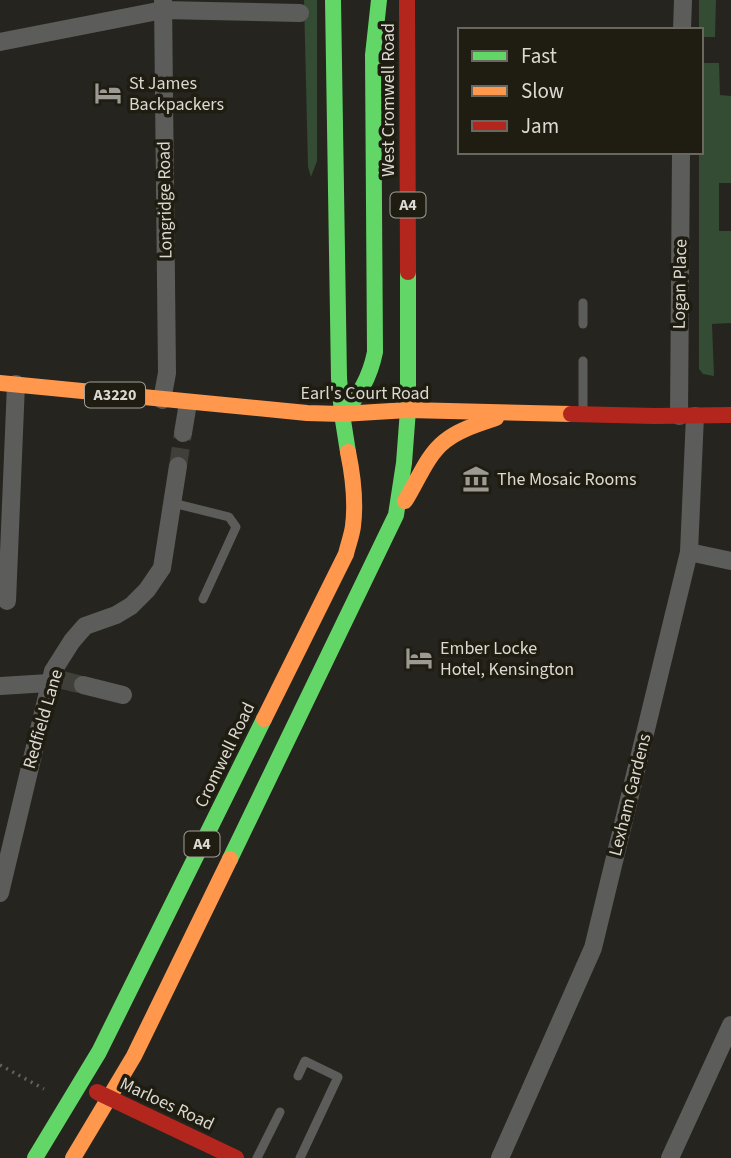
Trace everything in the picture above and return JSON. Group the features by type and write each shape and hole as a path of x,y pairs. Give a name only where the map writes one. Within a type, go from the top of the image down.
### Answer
{"main road":[{"name":"A4","path":"333,0 339,344 346,367 368,395 394,407 408,410 403,474 396,515"},
{"path":"342,414 368,379 376,340 373,55 379,0"},
{"name":"West Cromwell Road","path":"407,0 408,410"},
{"name":"Cromwell Road","path":"35,1158 104,1042 346,554 353,528 354,503 342,414 339,344"},
{"name":"Earl's Court Road","path":"8,384 307,414 408,410 583,415 731,415"},
{"name":"A4","path":"73,1158 139,1044 396,515 427,464 445,442 468,428 510,413"},
{"name":"Marloes Road","path":"80,1084 236,1158"}],"street":[{"path":"682,28 683,0"},
{"path":"0,42 163,5 300,13"},
{"name":"Longridge Road","path":"162,400 167,373 163,5"},
{"name":"Logan Place","path":"681,154 687,416"},
{"path":"7,601 8,384"},
{"path":"183,433 188,403"},
{"name":"Lexham Gardens","path":"500,1158 593,948 689,552 687,416"},
{"name":"Redfield Lane","path":"0,893 55,678 72,641 85,626 116,615 131,606 147,590 162,568 178,466"},
{"path":"689,552 731,561"},
{"path":"0,686 55,678"},
{"path":"83,685 124,695"},
{"path":"670,1158 731,1025"}],"lane":[{"path":"583,303 583,324"},
{"path":"583,361 583,415"},
{"path":"173,503 229,517 236,527 203,599"},
{"path":"298,1076 305,1061 338,1077 300,1158"},
{"path":"257,1158 280,1112"}],"path":[{"path":"0,1065 50,1092"}],"green space":[{"path":"304,0 317,0 317,161 311,177 308,167"},
{"path":"699,0 716,0 715,37 703,37 703,28 699,28"},
{"path":"703,63 719,63 720,95 731,96 731,183 719,183 719,231 731,231 731,323 712,324 714,376 703,374 699,369 699,154 703,154"}],"tunnel":[{"path":"178,466 183,433"},
{"path":"62,680 83,685"}],"traffic: fast":[{"path":"333,0 339,378 348,452"},
{"path":"342,414 363,386 375,352 373,55 379,0"},
{"path":"230,859 396,515 408,410 408,272"},
{"path":"35,1158 99,1052 264,719"}],"traffic: slow":[{"path":"0,383 307,413 408,410 571,414"},
{"path":"405,501 438,447 463,430 496,418"},
{"path":"264,719 346,554 354,508 348,452"},
{"path":"73,1158 134,1056 230,859"}],"traffic: jam":[{"path":"407,0 408,272"},
{"path":"571,414 731,415"},
{"path":"97,1092 236,1158"}],"place":[{"name":"St James Backpackers","path":"108,93"},
{"name":"The Mosaic Rooms","path":"476,479"},
{"name":"Ember Locke Hotel, Kensington","path":"419,658"}]}
